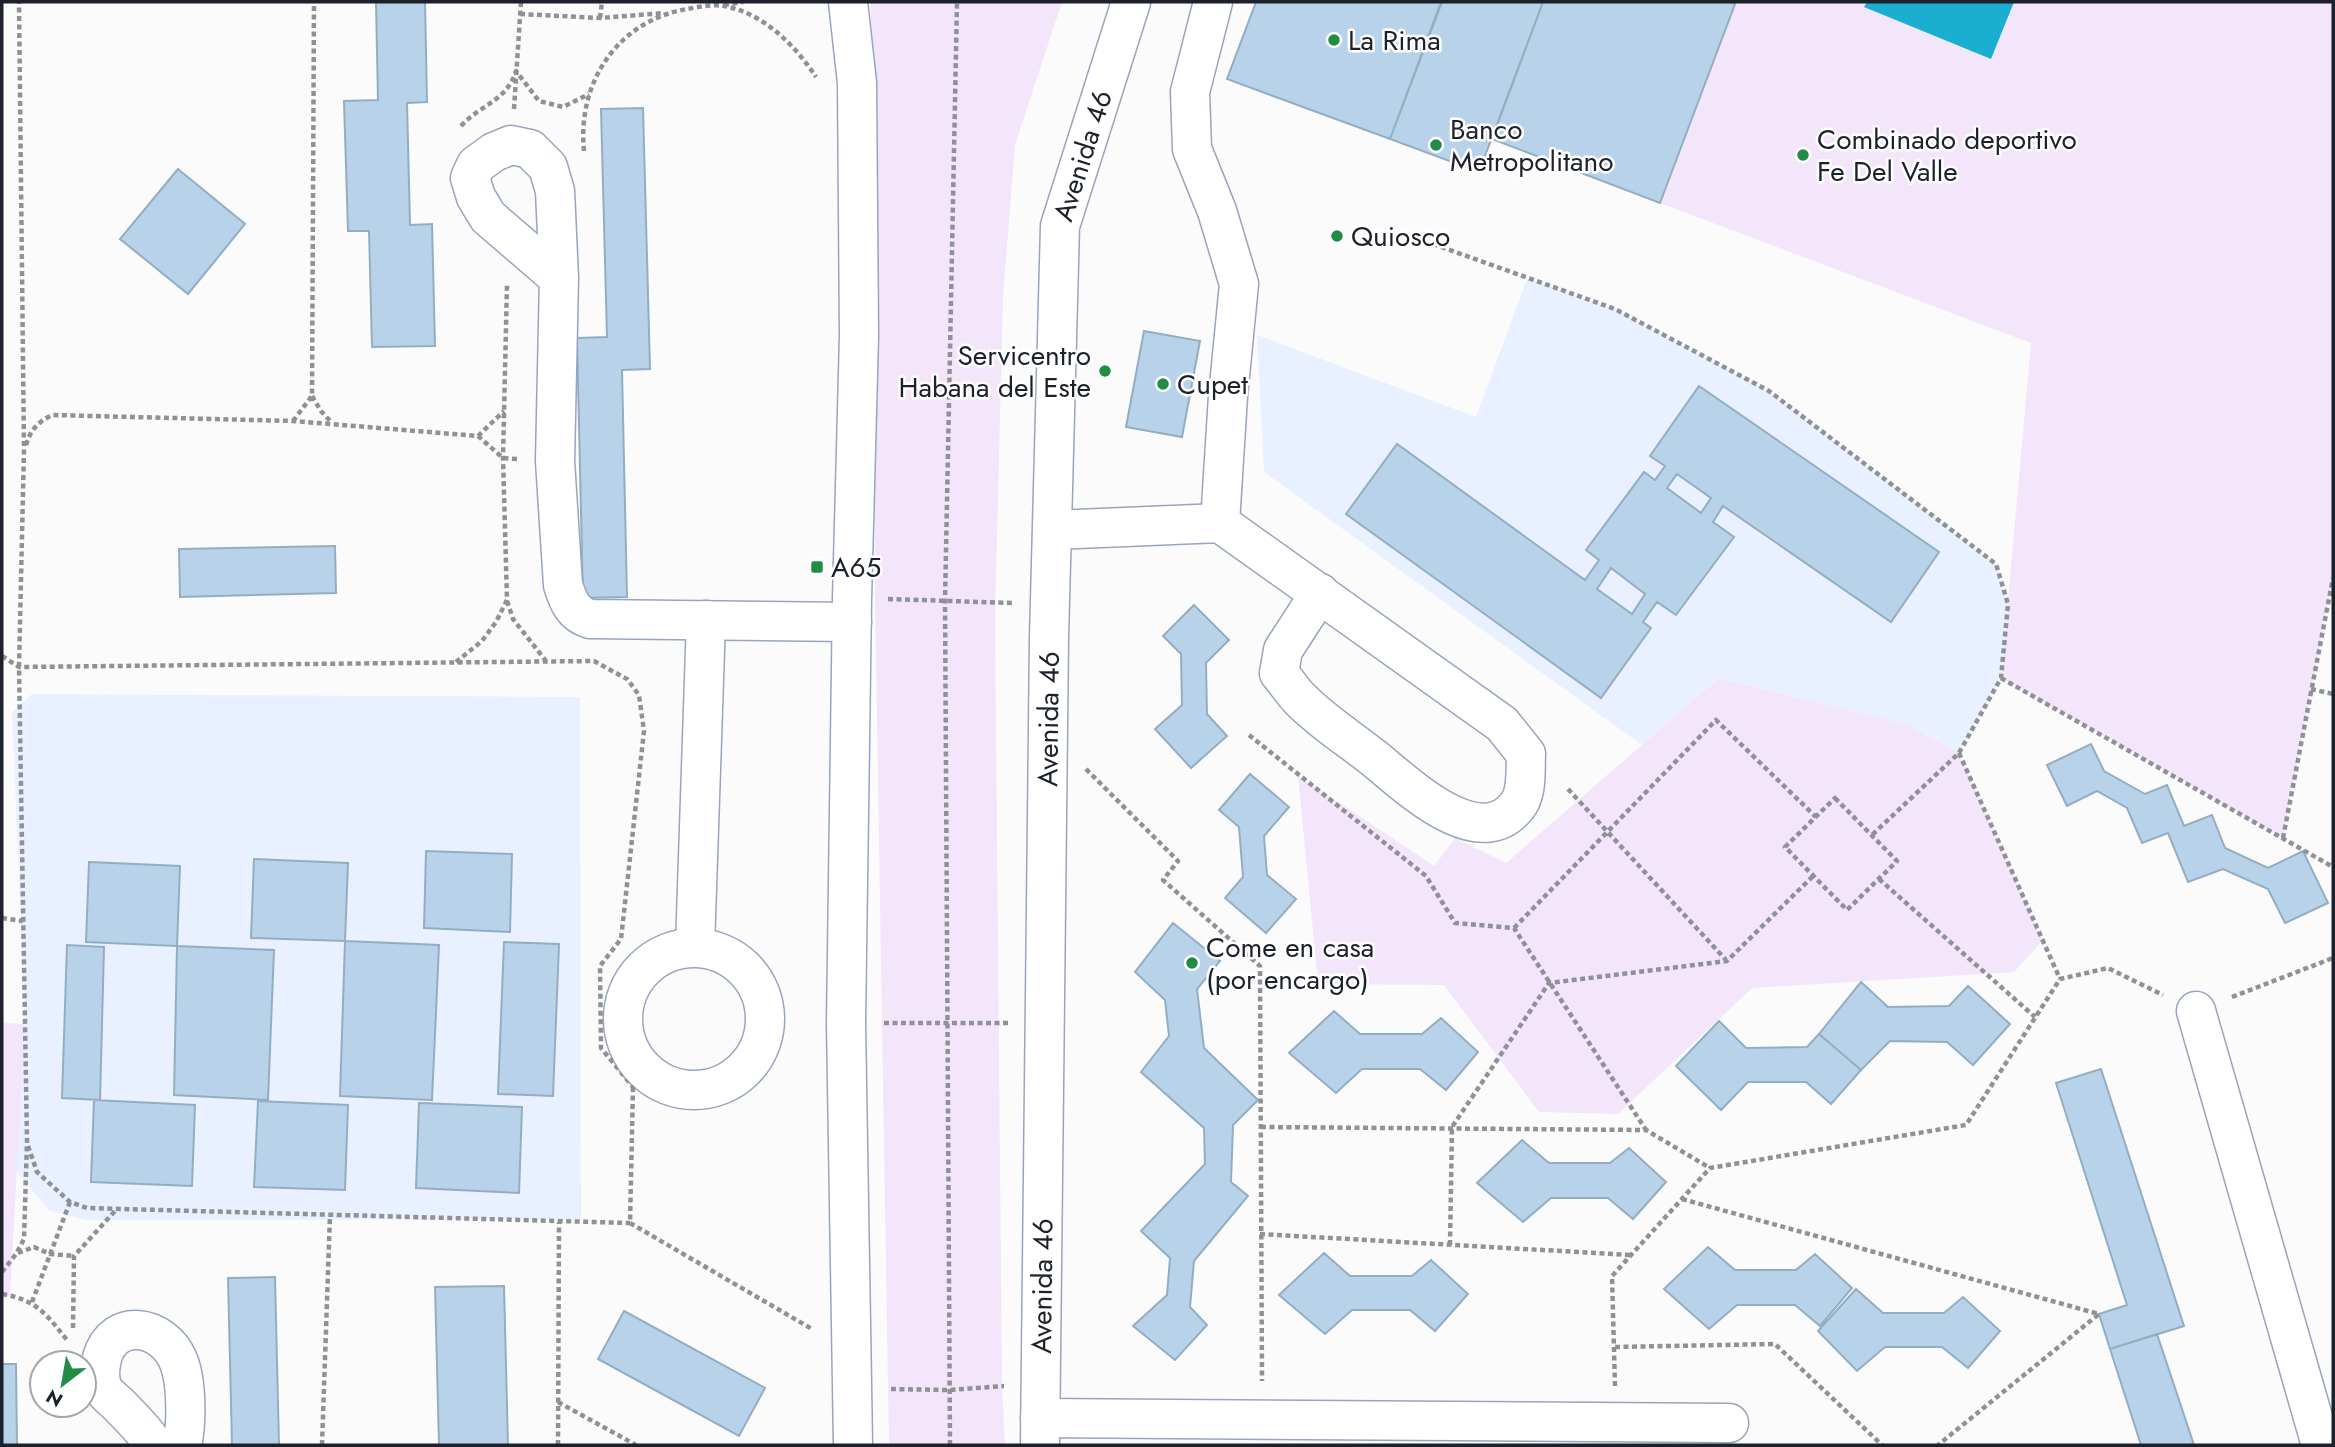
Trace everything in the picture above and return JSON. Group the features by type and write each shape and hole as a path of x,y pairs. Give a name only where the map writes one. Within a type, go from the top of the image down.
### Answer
{"street":[{"path":"848,2 857,83 859,336 846,1023 853,1445"},
{"name":"Avenida 46","path":"1040,1416 1048,731 1060,226 1131,2"},
{"path":"1213,2 1190,92 1192,149 1217,211 1239,284 1220,523"},
{"path":"559,278 488,217 476,197 470,178 476,166 494,152 511,145 530,149 548,167 555,191 559,278 555,461 564,585 568,602 580,616 590,620 706,620 852,610"},
{"path":"1053,530 1220,523 1320,593 1502,724 1526,754 1525,784 1518,805 1503,818 1484,823 1454,818 1420,795 1299,698 1279,673 1283,650 1320,593"},
{"path":"695,947 706,620"},
{"path":"695,947 719,951 740,963 755,981 764,1003 765,1027 758,1050 745,1070 726,1083 703,1090 645,1084 639,1065 627,1045 622,1022 625,999 635,978 651,961 671,951 695,947"},
{"path":"2196,1011 2320,1445"},
{"path":"155,1445 104,1390 99,1376 105,1350 111,1339 122,1331 140,1330 154,1335 169,1346 178,1360 184,1395 182,1445"},
{"path":"1040,1416 1729,1423"}],"path":[{"path":"2,1272 24,1239 27,1142 19,667 24,449 19,2"},
{"path":"314,2 312,396 333,424"},
{"path":"511,145 521,2"},
{"path":"600,18 602,2"},
{"path":"520,14 600,18 743,2"},
{"path":"950,1445 945,601 957,2"},
{"path":"724,6 772,28 790,42 817,78 826,84 857,83"},
{"path":"584,154 589,94 602,64 622,40 665,12"},
{"path":"516,71 539,101 564,107 589,94"},
{"path":"459,128 469,117 504,95 516,71"},
{"path":"1433,244 1615,309 1769,391 1996,564 2008,604 2001,678 1959,753 1872,835"},
{"path":"508,278 503,457 507,600 513,619 547,661"},
{"path":"293,421 312,396"},
{"path":"478,436 504,411"},
{"path":"24,449 31,430 39,421 52,415 293,421 478,436 503,457 555,461"},
{"path":"2283,838 2333,578"},
{"path":"456,662 482,640 496,622 507,600"},
{"path":"852,610 945,601 1051,604"},
{"path":"2,656 19,667 594,661 627,679 639,695 644,731 621,939 600,966 601,1048 645,1084 629,1223"},
{"path":"2001,678 2333,867"},
{"path":"2311,689 2333,694"},
{"path":"1514,928 1716,720 1816,817"},
{"path":"1048,731 1178,861 1163,880 1261,966 1262,1420"},
{"path":"1249,735 1426,876 1455,923 1514,928"},
{"path":"1959,753 2060,979"},
{"path":"1568,789 1727,961"},
{"path":"1835,798 1872,835 1897,861 1847,910 1785,847 1835,798"},
{"path":"1450,1245 1452,1127 1549,983 1727,961 1814,876"},
{"path":"1879,879 2035,1017"},
{"path":"2,918 23,921"},
{"path":"1514,928 1646,1130 1710,1168"},
{"path":"1615,1422 1612,1276 1710,1168 1966,1125 2060,979 2108,968 2196,1011 2333,958"},
{"path":"846,1023 1044,1023"},
{"path":"1261,1127 1646,1130"},
{"path":"27,1142 37,1172 70,1202 87,1208 629,1223 852,1352"},
{"path":"1682,1199 2099,1314 1938,1445"},
{"path":"32,1302 70,1202"},
{"path":"2,1294 32,1302 50,1319 72,1347 74,1256 116,1209"},
{"path":"322,1445 330,1215"},
{"path":"558,1445 559,1222"},
{"path":"1260,1234 1631,1255"},
{"path":"16,1254 34,1247 50,1254 74,1256"},
{"path":"1615,1348 1775,1344 1882,1445"},
{"path":"852,1390 949,1390 1040,1416"},
{"path":"558,1402 636,1445"}],"shaded area":[{"path":"871,2 1062,2 1015,145 1003,297 995,618 1002,1386 1005,1445 889,1445 875,599"},
{"path":"1729,2 2333,2 2333,578 2283,838 2001,678 2031,343 1660,203 1734,4"},
{"path":"1527,279 1615,309 1769,391 1996,564 2008,604 2001,678 1959,753 1906,724 1719,678 1642,745 1264,472 1257,335 1476,417"},
{"path":"1719,678 1906,724 1959,753 2043,940 2014,972 1752,988 1618,1114 1539,1112 1444,985 1318,984 1298,775 1434,866 1455,838 1506,863"},
{"path":"32,694 580,697 581,1219 86,1220 50,1211 16,1171 25,1024 12,712"},
{"path":"2,1023 25,1024 10,1296 2,1296"}],"water":[{"path":"1867,2 2014,2 1991,59 1864,7"}],"building":[{"path":"376,2 425,2 427,102 407,103 410,225 432,224 435,346 372,347 369,231 348,231 344,101 378,100"},
{"name":"La Rima","path":"1256,2 1441,2 1390,139 1227,79"},
{"path":"1442,2 1543,2 1479,172 1390,139"},
{"path":"1543,2 1735,4 1660,203 1492,139"},
{"path":"643,108 650,369 622,370 627,597 583,598 577,338 607,337 601,109"},
{"path":"178,169 245,224 188,294 120,239"},
{"name":"Cupet","path":"1144,331 1200,341 1182,437 1126,427"},
{"path":"1699,386 1939,552 1891,622 1723,506 1713,522 1734,537 1676,615 1657,602 1643,622 1651,628 1601,698 1346,514 1397,444 1585,580 1599,560 1586,550 1644,472 1655,480 1665,466 1650,456","holes":["1677,474 1711,498 1701,513 1667,488","1611,568 1645,594 1632,614 1597,589"]},
{"path":"335,546 336,593 180,597 179,549"},
{"path":"1194,605 1229,640 1206,663 1207,714 1227,736 1191,768 1155,729 1182,705 1181,654 1163,636"},
{"path":"2091,744 2104,771 2145,794 2167,785 2184,826 2212,815 2225,848 2268,868 2303,851 2328,903 2285,923 2268,889 2223,869 2188,882 2168,833 2142,843 2127,808 2097,791 2067,806 2047,765"},
{"path":"1250,774 1289,807 1264,836 1267,875 1296,899 1266,933 1225,898 1243,877 1239,827 1219,810"},
{"path":"426,851 512,854 510,932 424,928"},
{"path":"254,859 348,863 345,941 251,938"},
{"path":"89,862 180,866 177,946 86,942"},
{"path":"1173,923 1220,961 1197,989 1204,1048 1258,1100 1233,1125 1231,1182 1248,1196 1194,1261 1190,1307 1207,1325 1175,1360 1133,1326 1167,1295 1170,1258 1141,1231 1205,1164 1204,1128 1141,1072 1169,1036 1165,1000 1135,972"},
{"path":"345,941 439,945 432,1100 340,1096"},
{"path":"504,942 559,944 553,1096 498,1094"},
{"path":"67,945 104,947 100,1100 62,1098"},
{"path":"177,946 274,950 268,1100 174,1095"},
{"path":"1861,982 1888,1007 1949,1006 1968,986 2010,1024 1973,1065 1947,1042 1890,1041 1861,1070 1819,1034"},
{"path":"1334,1011 1360,1034 1422,1034 1441,1018 1478,1052 1446,1090 1420,1069 1362,1069 1336,1093 1289,1053"},
{"path":"1719,1021 1746,1048 1807,1047 1819,1034 1861,1070 1831,1104 1806,1082 1748,1082 1721,1110 1676,1066"},
{"path":"2101,1069 2184,1326 2110,1349 2099,1314 2127,1305 2056,1083"},
{"path":"94,1100 195,1105 192,1186 91,1182"},
{"path":"258,1101 348,1105 345,1190 254,1187"},
{"path":"419,1103 522,1107 519,1193 416,1188"},
{"path":"1522,1140 1549,1163 1610,1163 1629,1148 1666,1182 1633,1219 1608,1198 1551,1198 1523,1222 1477,1183"},
{"path":"1708,1247 1735,1270 1796,1270 1815,1254 1852,1288 1820,1326 1795,1305 1737,1305 1709,1329 1664,1289"},
{"path":"1324,1253 1350,1276 1412,1276 1431,1260 1468,1294 1435,1331 1410,1310 1352,1310 1325,1334 1279,1295"},
{"path":"275,1277 279,1445 232,1445 228,1278"},
{"path":"504,1286 508,1445 439,1445 435,1287"},
{"path":"1856,1289 1883,1313 1944,1313 1963,1297 2000,1331 1968,1368 1942,1347 1885,1347 1857,1371 1818,1331"},
{"path":"624,1311 765,1388 739,1436 598,1359"},
{"path":"2157,1334 2194,1445 2141,1445 2110,1349"},
{"path":"2,1364 16,1364 17,1445 2,1445"}],"place":[{"name":"La Rima","path":"1334,40"},
{"name":"Banco Metropolitano","path":"1436,145"},
{"name":"Combinado deportivo Fe Del Valle","path":"1803,155"},
{"name":"Quiosco","path":"1337,236"},
{"name":"Servicentro Habana del Este","path":"1105,371"},
{"name":"Cupet","path":"1163,384"},
{"name":"A65","path":"817,567"},
{"name":"Come en casa (por encargo)","path":"1192,963"}]}
